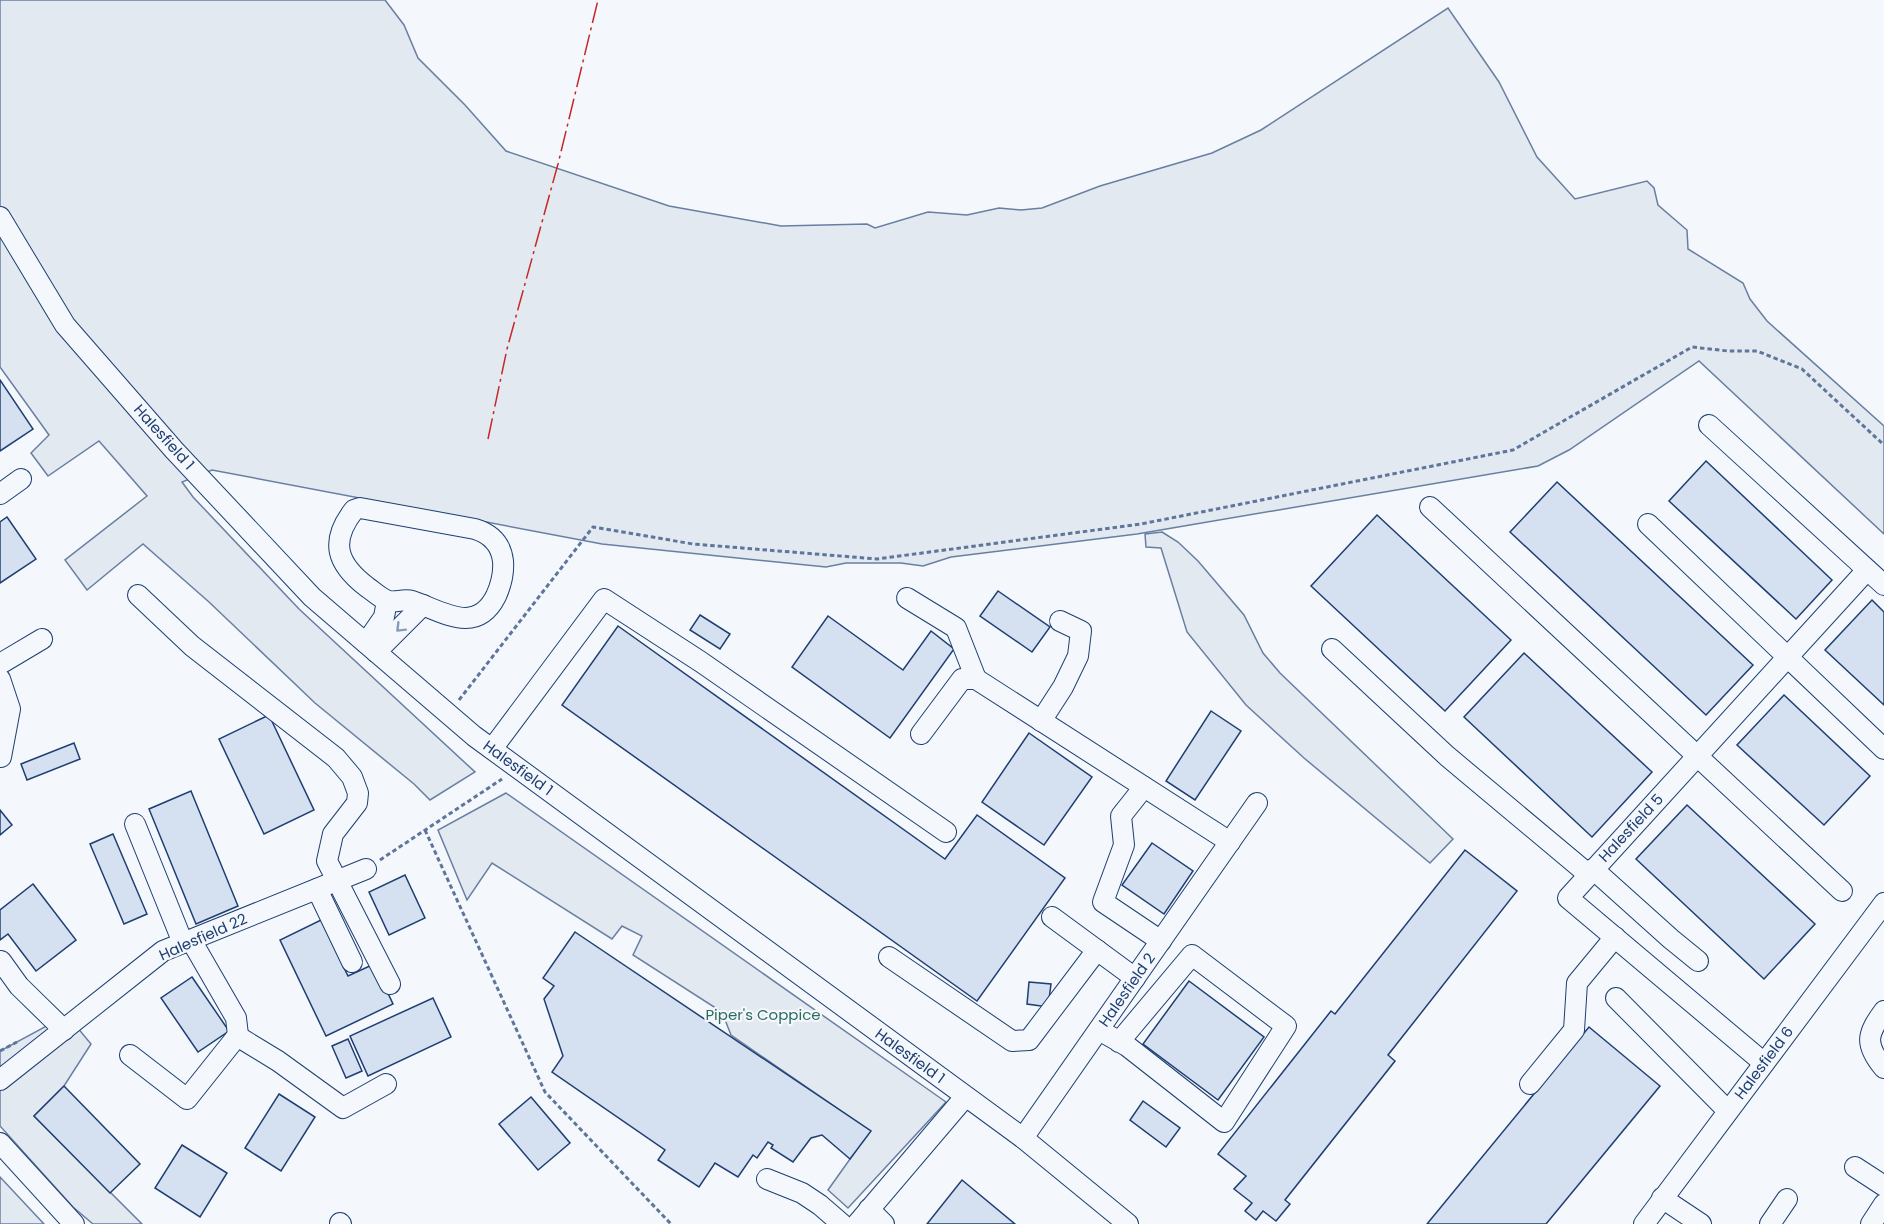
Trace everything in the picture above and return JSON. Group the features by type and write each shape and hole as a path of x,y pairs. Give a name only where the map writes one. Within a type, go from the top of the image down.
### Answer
{"street":[{"name":"Halesfield 1","path":"0,217 65,325 174,450 304,588 448,714 492,749 1023,1138 1128,1224"},
{"path":"1709,425 1884,585"},
{"path":"0,494 21,479"},
{"path":"1430,507 1842,891"},
{"path":"356,508 475,529 491,536 498,545 503,563 502,579 495,598 487,609 466,619 453,617 423,605 409,600 387,601 351,575 343,563 339,549 341,536 348,519 356,508"},
{"path":"1648,524 1884,749"},
{"name":"Halesfield 5","path":"1764,1063 1568,898 1867,570"},
{"path":"138,595 192,646 336,758 352,777 358,793 357,803 333,834 327,861 390,984"},
{"path":"907,598 956,628 976,679"},
{"path":"492,749 604,599 701,662 946,832"},
{"path":"371,647 384,617 387,601"},
{"path":"371,647 423,605"},
{"path":"1041,721 1063,687 1078,656 1081,631 1060,621"},
{"path":"0,664 42,639"},
{"path":"1332,649 1447,756 1591,871 1698,961"},
{"path":"0,679 10,710 2,757"},
{"path":"921,734 962,679 976,679 1230,842"},
{"path":"1144,787 1121,816 1124,845 1103,902 1161,941"},
{"name":"Halesfield 2","path":"1023,1138 1257,803"},
{"path":"130,1055 188,1099 237,1036 236,1018 187,941 135,824"},
{"name":"Halesfield 22","path":"0,1080 163,951 366,869"},
{"path":"317,889 352,962"},
{"name":"Halesfield 6","path":"1644,1224 1884,903"},
{"path":"1052,917 1135,978"},
{"path":"1530,1084 1574,1030 1577,983 1615,937"},
{"path":"890,957 1011,1041 1029,1040 1097,950"},
{"path":"1099,1030 1119,1042 1224,1122 1286,1026 1192,955 1119,1042"},
{"path":"1,961 19,986 64,1030"},
{"path":"1616,998 1728,1111"},
{"path":"1884,1011 1872,1028 1870,1047 1884,1068"},
{"path":"237,1036 278,1061 343,1108 386,1083"},
{"path":"884,1224 863,1217 965,1097"},
{"path":"0,1143 74,1224"},
{"path":"1855,1167 1884,1186"},
{"path":"766,1179 802,1193 842,1224"},
{"path":"1662,1198 1701,1224"},
{"path":"1770,1224 1787,1199"},
{"path":"1870,1224 1884,1204"}],"path":[{"path":"448,714 593,527 693,544 877,559 1141,524 1513,450 1692,347 1756,351 1802,369 1884,445"},
{"path":"366,869 519,769"},
{"path":"425,830 545,1092 671,1224"}],"green space":[{"path":"0,0 385,0 404,25 418,58 465,105 506,151 669,206 781,226 867,224 875,228 928,212 967,215 999,208 1021,210 1042,208 1100,186 1212,153 1261,130 1448,8 1499,82 1537,157 1575,199 1647,181 1654,188 1658,205 1687,230 1688,249 1743,283 1750,299 1767,321 1884,426 1884,534 1699,361 1569,450 1538,466 1137,534 951,557 923,566 901,563 846,563 826,567 602,544 212,470 182,482 193,497 299,609 475,772 430,800 414,784 315,703 209,602 143,544 87,590 65,560 147,496 99,441 48,476 31,453 49,435 0,367"},
{"path":"1162,532 1178,542 1198,561 1244,615 1263,653 1280,673 1453,839 1430,863 1304,758 1246,705 1187,632 1161,548 1146,547 1145,534"},
{"name":"Piper's Coppice","path":"506,793 946,1102 848,1208 828,1190 870,1131 731,1035 722,1012 633,955 642,936 622,926 612,939 492,863 467,900 438,830"},
{"path":"67,1015 91,1044 64,1086 34,1116 142,1224 93,1224 73,1207 0,1126 0,1051"},
{"path":"0,1177 44,1224 0,1224"}],"building":[{"path":"0,380 33,429 0,451"},
{"path":"1706,461 1832,580 1796,619 1669,501"},
{"path":"1557,482 1753,665 1706,715 1510,532"},
{"path":"1377,515 1511,640 1445,711 1311,586"},
{"path":"7,517 36,559 0,583 0,522"},
{"path":"998,591 1050,627 1032,652 980,616"},
{"path":"1872,600 1884,612 1884,705 1825,650"},
{"path":"700,615 730,634 720,649 690,630"},
{"path":"828,616 903,670 931,631 954,649 890,738 792,667"},
{"path":"618,626 945,859 977,815 1065,878 977,1001 562,705"},
{"path":"1524,653 1652,772 1592,837 1464,717"},
{"path":"1784,695 1870,776 1824,825 1737,745"},
{"path":"1211,711 1241,731 1195,800 1166,781"},
{"path":"269,715 314,810 264,834 219,739"},
{"path":"1029,733 1092,777 1044,845 982,802"},
{"path":"74,743 80,759 27,780 21,764"},
{"path":"191,791 238,906 196,924 149,809"},
{"path":"1687,805 1815,924 1764,979 1636,859"},
{"path":"0,810 12,825 0,835"},
{"path":"113,834 147,914 124,924 90,844"},
{"path":"1152,843 1193,871 1164,914 1122,885"},
{"path":"1465,850 1517,891 1388,1055 1395,1061 1285,1200 1290,1204 1276,1221 1263,1211 1256,1220 1245,1211 1252,1203 1234,1189 1246,1176 1218,1154 1331,1011 1335,1014"},
{"path":"405,875 425,918 389,935 369,892"},
{"path":"33,884 76,940 36,971 8,934 0,940 0,910"},
{"path":"321,920 348,976 374,964 393,1004 326,1036 280,940"},
{"path":"575,932 871,1131 850,1159 822,1135 811,1138 793,1162 771,1148 773,1145 768,1142 757,1158 753,1155 738,1177 715,1163 699,1187 658,1160 665,1150 552,1072 563,1056 544,999 554,986 543,978"},
{"path":"192,977 229,1031 198,1052 161,998"},
{"path":"1189,981 1264,1037 1218,1100 1143,1044"},
{"path":"1029,982 1051,984 1048,1007 1027,1004"},
{"path":"433,998 451,1037 368,1076 350,1036"},
{"path":"1589,1027 1660,1086 1546,1224 1427,1224"},
{"path":"348,1039 362,1071 346,1078 332,1046"},
{"path":"64,1086 140,1164 110,1193 34,1116"},
{"path":"279,1094 315,1117 281,1171 245,1148"},
{"path":"531,1097 570,1143 538,1170 499,1124"},
{"path":"1143,1101 1180,1128 1166,1147 1130,1120"},
{"path":"182,1145 227,1173 200,1217 155,1188"},
{"path":"962,1180 1015,1224 927,1224"}],"power":[{"path":"488,439 507,349 558,164 598,0"}]}
